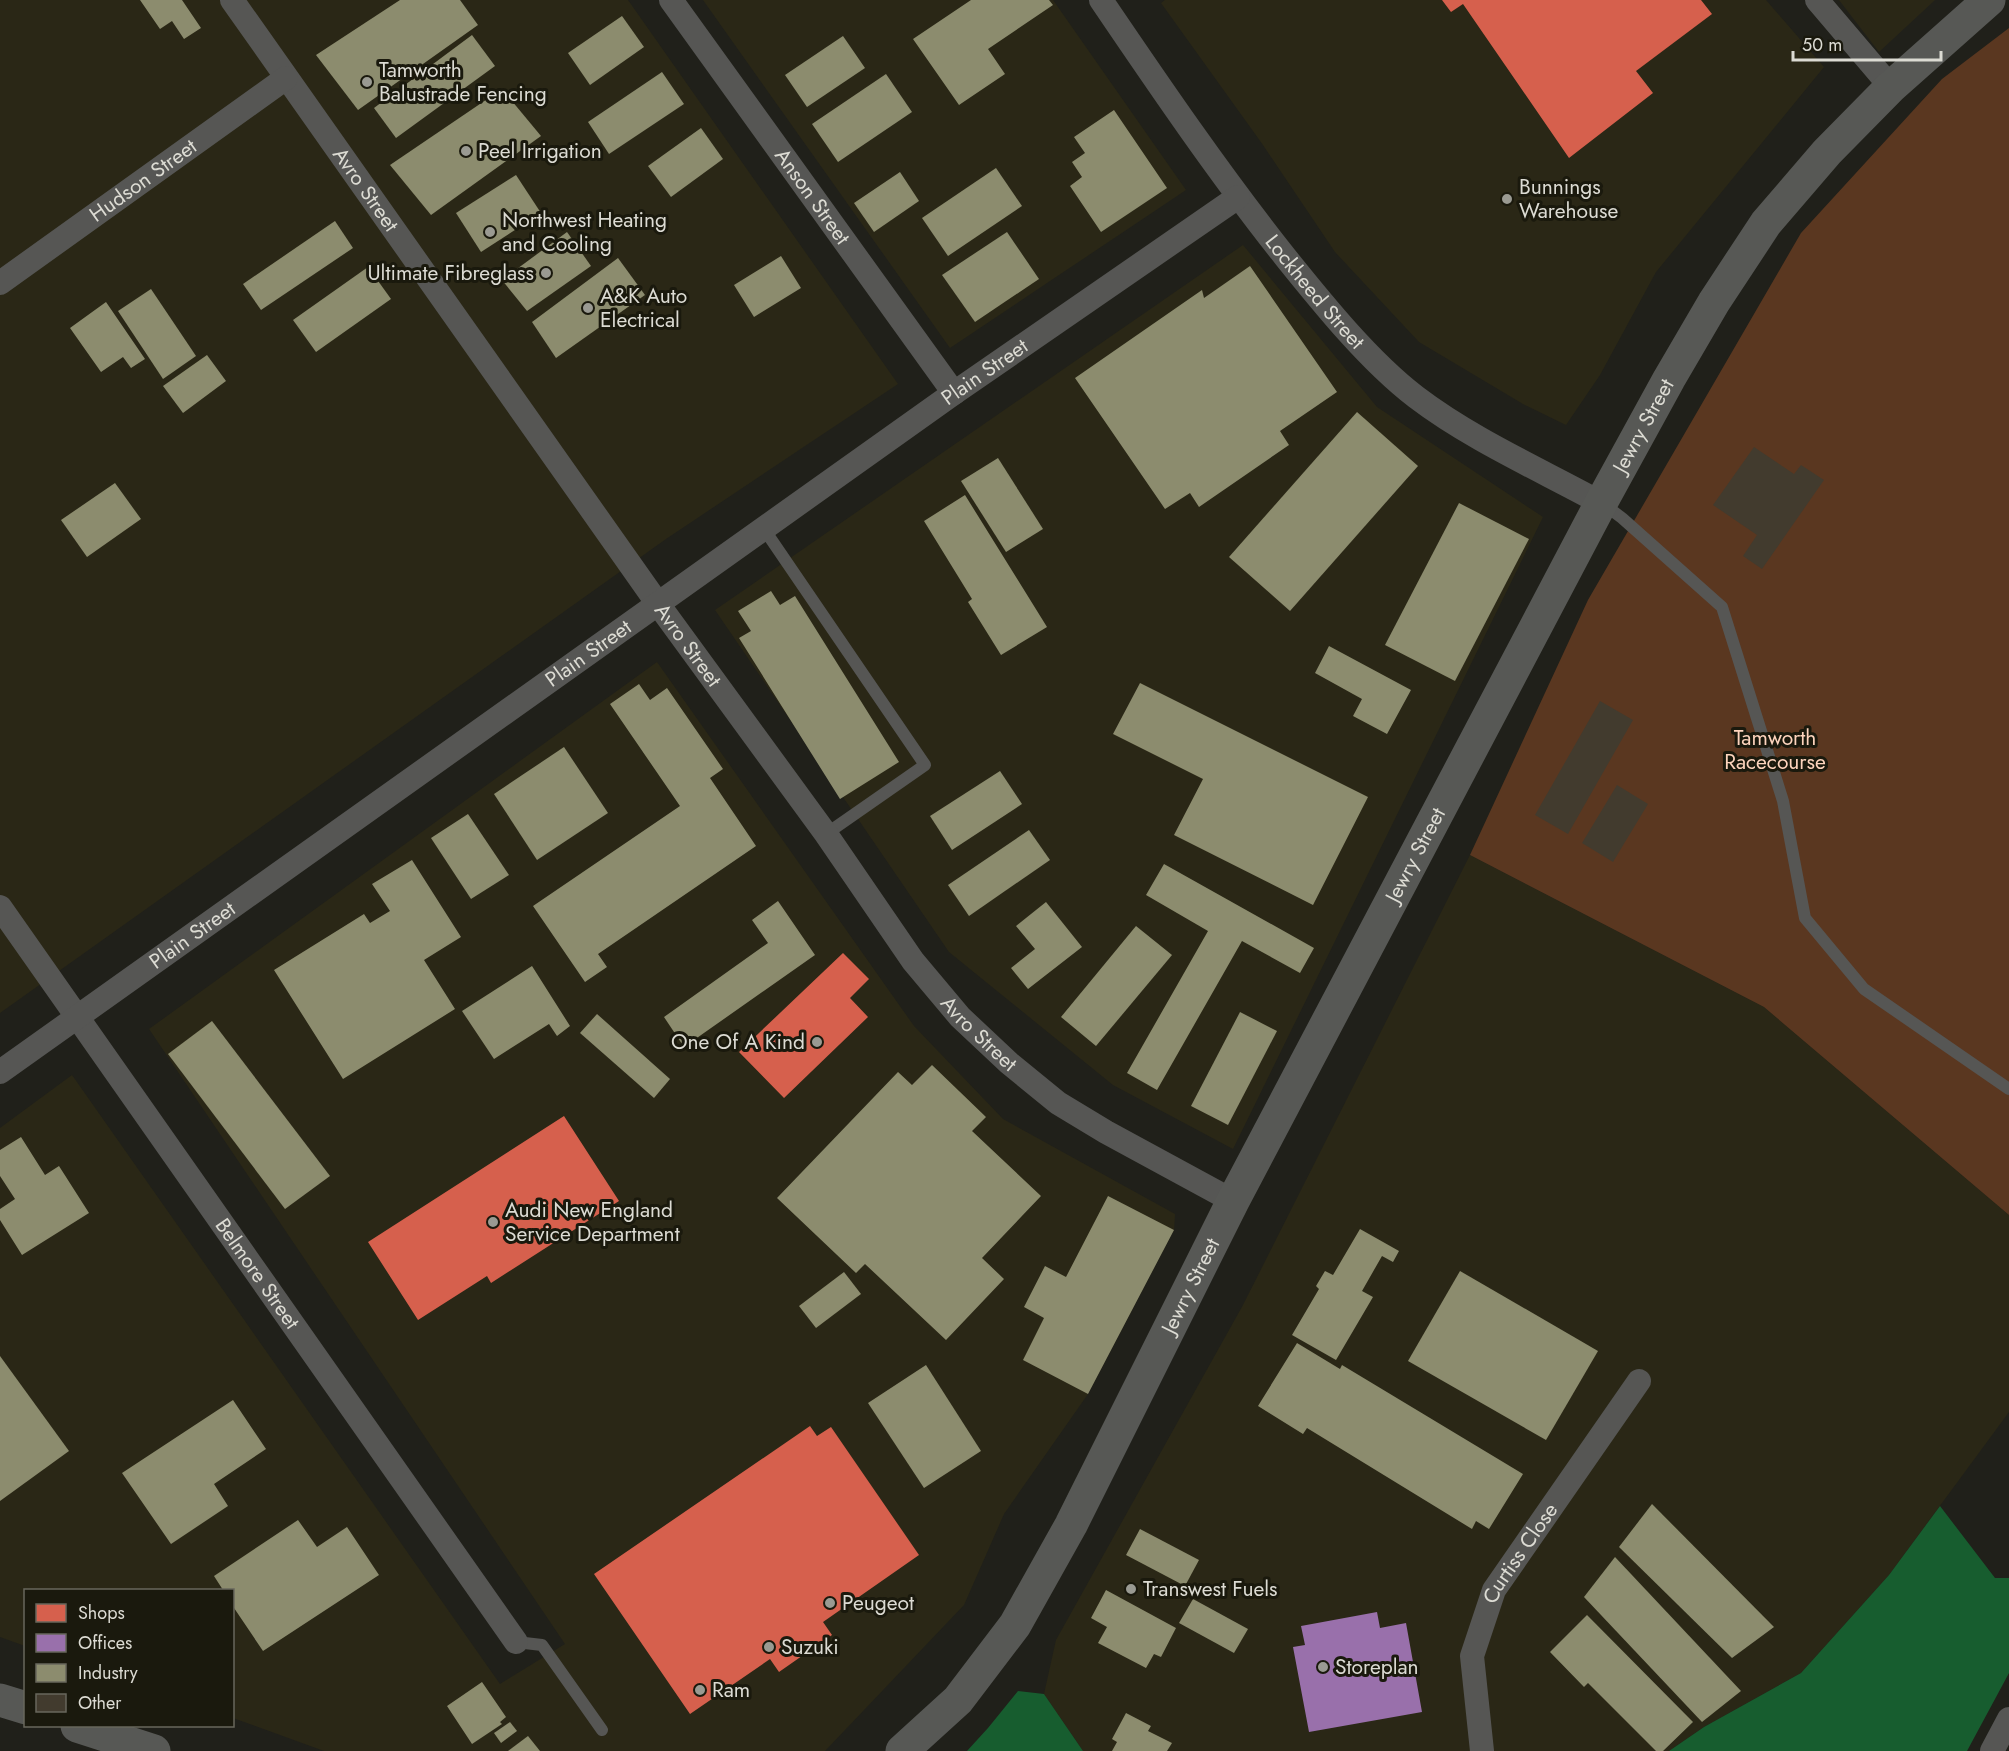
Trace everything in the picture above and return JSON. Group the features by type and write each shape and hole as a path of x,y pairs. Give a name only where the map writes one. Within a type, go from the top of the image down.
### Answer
{"main road":[{"name":"Jewry Street","path":"902,1751 958,1700 1015,1625 1071,1525 1233,1201 1601,503 1714,302 1766,223 1827,152 1891,87 1989,0"},
{"path":"0,1700 24,1707"},
{"path":"84,1727 154,1751"}],"street":[{"name":"Avro Street","path":"232,0 658,604 826,834 914,961 960,1017 1009,1063 1058,1103 1233,1201"},
{"name":"Anson Street","path":"671,0 954,393"},
{"name":"Lockheed Street","path":"1101,0 1238,197 1334,316 1366,351 1416,397 1485,441 1601,503"},
{"path":"1817,0 1891,87"},
{"name":"Hudson Street","path":"0,283 286,78"},
{"name":"Plain Street","path":"0,1072 954,393 1238,197"},
{"name":"Belmore Street","path":"0,907 516,1642"},
{"name":"Curtiss Close","path":"1482,1751 1472,1656 1494,1590 1639,1382"},
{"path":"1992,1751 2009,1719"}],"lane":[{"path":"1601,503 1622,518 1722,607 1783,801 1805,918 1864,989 2009,1089"},
{"path":"764,529 925,765 826,834"},
{"path":"516,1642 542,1644 602,1730"}],"shaded area":[{"path":"0,0 628,0 898,384 666,539 0,1013"},
{"path":"703,0 1053,0 1186,190 950,348"},
{"name":"Bunnings Warehouse","path":"1165,0 1766,0 1824,67 1656,272 1600,375 1566,425 1523,404 1419,342 1335,252 1263,145 1161,3"},
{"path":"1839,0 1935,0 1879,52"},
{"path":"1243,245 1377,407 1543,517 1233,1149 1113,1085 949,952 715,610"},
{"path":"657,662 914,1026 1003,1119 1175,1214 1174,1230 1088,1394 1004,1514 964,1605 825,1751 324,1751 234,1718 234,1589 24,1589 24,1646 0,1637 0,1128 72,1075 500,1684 565,1644 149,1029"},
{"path":"1470,855 1764,1007 2009,1215 2009,1412 1889,1575 1801,1673 1704,1727 1669,1751 1083,1751 1044,1694 1056,1640 1243,1305"},
{"path":"1940,1506 1995,1578 2009,1578 2009,1673 1967,1751 1669,1751 1704,1727 1801,1673 1889,1575"},
{"path":"1018,1691 1044,1694 1083,1751 967,1751"}],"green space":[{"name":"Tamworth Racecourse","path":"2009,28 2009,1215 1764,1007 1470,855 1588,600 1801,233 1942,79"}],"building: Shops":[{"name":"Bunnings Warehouse","path":"1442,0 1701,0 1712,14 1636,71 1653,93 1569,158 1463,4 1451,12"},
{"path":"843,953 869,979 850,998 868,1017 784,1098 739,1052"},
{"name":"Audi New England Service Department","path":"564,1116 619,1201 491,1283 487,1276 418,1320 368,1242"},
{"path":"810,1426 817,1436 831,1427 919,1555 823,1622 832,1635 779,1672 770,1659 690,1714 594,1574"}],"building: Offices":[{"path":"1377,1612 1380,1628 1406,1623 1422,1712 1309,1732 1293,1647 1305,1645 1301,1626"}],"building: Industry":[{"path":"140,0 182,0 201,28 184,39 172,21 160,29"},
{"name":"Tamworth Balustrade Fencing","path":"400,0 460,0 478,25 358,110 316,55"},
{"path":"971,0 1049,0 1053,5 988,49 1005,74 959,105 913,39"},
{"path":"622,16 644,47 590,85 568,53"},
{"path":"472,35 495,66 396,138 374,108"},
{"path":"843,36 865,68 807,107 785,75"},
{"path":"662,72 684,104 609,154 588,122"},
{"path":"886,74 912,112 838,162 812,124"},
{"name":"Peel Irrigation","path":"502,89 541,136 431,215 390,165"},
{"path":"1114,110 1167,188 1101,232 1070,186 1082,177 1072,162 1085,153 1074,137"},
{"path":"701,128 723,159 671,197 648,166"},
{"path":"996,168 1022,206 948,256 922,218"},
{"path":"900,172 919,201 874,232 854,203"},
{"name":"Northwest Heating and Cooling","path":"516,175 541,213 481,252 456,213"},
{"path":"335,221 353,248 261,310 243,284"},
{"name":"Ultimate Fibreglass","path":"567,232 591,266 527,311 502,280"},
{"path":"1007,232 1039,279 975,322 942,275"},
{"path":"781,256 801,288 754,317 734,285"},
{"name":"A&K Auto Electrical","path":"618,258 645,295 556,358 532,322"},
{"path":"1250,266 1337,392 1280,431 1289,445 1199,507 1190,493 1165,509 1075,378 1202,290 1204,298"},
{"path":"368,267 391,299 316,352 293,320"},
{"path":"151,289 196,356 163,379 118,311"},
{"path":"106,302 145,359 131,368 123,357 101,372 70,328"},
{"path":"207,355 226,381 183,413 163,386"},
{"path":"1357,412 1418,466 1290,611 1229,557"},
{"path":"998,458 1043,529 1006,552 961,481"},
{"path":"115,483 141,519 87,557 61,520"},
{"path":"965,495 1047,627 1001,655 968,602 972,599 924,521"},
{"path":"1459,503 1529,539 1455,681 1385,645"},
{"path":"771,591 780,605 795,596 899,762 840,799 739,638 751,631 738,611"},
{"path":"1329,646 1411,690 1387,734 1353,716 1362,699 1315,673"},
{"path":"1140,683 1368,797 1313,905 1174,835 1203,779 1113,734"},
{"path":"639,684 650,700 667,688 723,769 710,778 756,846 598,954 607,967 585,982 533,906 680,806 610,704"},
{"path":"564,747 608,813 537,860 494,794"},
{"path":"1000,771 1022,804 952,850 930,816"},
{"path":"468,814 509,875 471,899 431,838"},
{"path":"1029,830 1050,860 969,916 948,885"},
{"path":"412,860 461,937 424,960 455,1009 343,1079 274,970 364,914 370,923 390,911 372,884"},
{"path":"1164,864 1314,948 1300,973 1242,941 1157,1090 1127,1073 1208,931 1146,895"},
{"path":"778,901 815,955 684,1047 664,1017 768,943 752,920"},
{"path":"1046,902 1082,947 1028,989 1011,968 1035,949 1016,926"},
{"path":"1136,926 1172,955 1096,1046 1061,1017"},
{"path":"532,966 570,1026 557,1036 549,1024 494,1059 462,1011"},
{"path":"1240,1012 1277,1031 1228,1125 1191,1106"},
{"path":"597,1014 670,1079 654,1098 580,1033"},
{"path":"212,1021 330,1176 285,1209 168,1054"},
{"path":"932,1065 986,1117 972,1131 1041,1196 982,1258 1004,1279 946,1340 865,1264 856,1273 777,1198 898,1072 912,1085"},
{"path":"21,1137 45,1175 59,1166 89,1213 22,1255 0,1220 0,1209 15,1199 0,1176 0,1150"},
{"path":"1108,1196 1174,1230 1088,1394 1023,1360 1044,1318 1024,1307 1045,1266 1066,1277"},
{"path":"1360,1229 1399,1251 1393,1262 1382,1256 1362,1291 1373,1297 1336,1360 1292,1335 1319,1289 1316,1286 1325,1271 1333,1275"},
{"path":"1460,1271 1598,1351 1546,1440 1408,1361"},
{"path":"844,1272 861,1294 816,1328 799,1306"},
{"path":"1297,1343 1340,1369 1342,1365 1523,1474 1489,1529 1476,1521 1472,1529 1307,1428 1303,1434 1258,1406"},
{"path":"0,1356 69,1451 0,1501"},
{"path":"926,1365 981,1451 924,1488 868,1403"},
{"path":"233,1400 266,1449 214,1484 228,1506 171,1544 122,1473"},
{"path":"1652,1504 1774,1627 1732,1658 1619,1547"},
{"path":"298,1520 317,1547 347,1527 379,1575 263,1651 234,1608 234,1589 222,1589 214,1576"},
{"path":"1140,1529 1199,1560 1185,1586 1126,1555"},
{"path":"1615,1557 1741,1691 1702,1722 1584,1597"},
{"path":"1106,1590 1176,1628 1161,1657 1154,1654 1146,1668 1098,1643 1107,1627 1091,1618"},
{"path":"1193,1599 1248,1629 1234,1653 1179,1623"},
{"path":"1587,1615 1693,1722 1663,1751 1656,1751 1588,1683 1584,1687 1550,1652"},
{"path":"482,1682 506,1717 500,1722 502,1724 472,1744 447,1706"},
{"path":"1126,1713 1151,1726 1148,1731 1172,1743 1167,1751 1112,1751 1117,1742 1112,1739"},
{"path":"510,1722 517,1731 501,1743 494,1733"},
{"path":"528,1736 540,1751 508,1751"}],"building: Other":[{"path":"1754,447 1794,474 1801,465 1824,480 1762,569 1743,556 1757,535 1713,505"},
{"path":"1600,701 1633,720 1568,834 1535,815"},
{"path":"1617,785 1648,804 1613,862 1582,843"}],"place":[{"name":"Tamworth Balustrade Fencing","path":"367,82"},
{"name":"Peel Irrigation","path":"466,151"},
{"name":"Bunnings Warehouse","path":"1507,199"},
{"name":"Northwest Heating and Cooling","path":"490,232"},
{"name":"Ultimate Fibreglass","path":"546,273"},
{"name":"A&K Auto Electrical","path":"588,308"},
{"name":"One Of A Kind","path":"817,1042"},
{"name":"Audi New England Service Department","path":"493,1222"},
{"name":"Transwest Fuels","path":"1131,1589"},
{"name":"Peugeot","path":"830,1603"},
{"name":"Suzuki","path":"769,1647"},
{"name":"Storeplan","path":"1323,1667"},
{"name":"Ram","path":"700,1690"}]}
